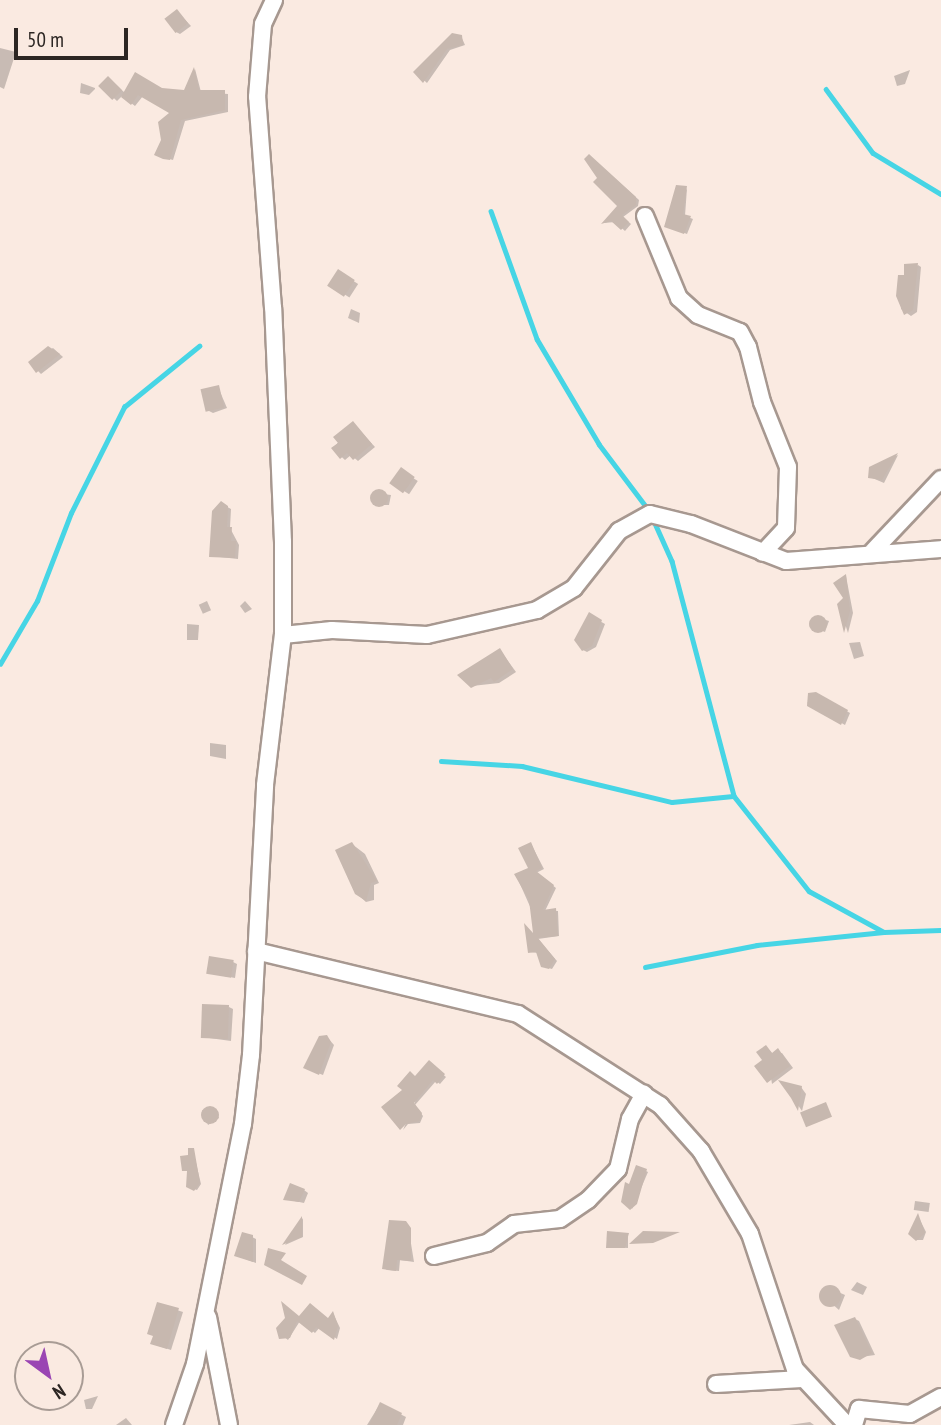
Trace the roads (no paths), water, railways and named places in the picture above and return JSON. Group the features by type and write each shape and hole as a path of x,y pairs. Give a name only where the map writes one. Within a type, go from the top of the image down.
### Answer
{"street":[{"path":"174,1425 207,1311 243,1124 265,785 283,635 284,542 273,308 257,97 262,24 274,0"},
{"path":"645,216 679,298 698,315 734,328 748,347 762,402 788,467 786,527 778,542 763,553"},
{"path":"873,551 941,479"},
{"path":"283,635 332,631 427,635 537,610 574,588 619,531 650,514 691,524 786,561 873,551 941,549"},
{"path":"256,951 518,1014 644,1094 677,1122 725,1186 750,1234 780,1334 802,1379 848,1425"},
{"path":"434,1256 487,1243 514,1224 560,1219 588,1200 618,1169 630,1119 644,1094"},
{"path":"207,1311 229,1425"},
{"path":"716,1384 745,1379 802,1379"},
{"path":"829,1408 857,1417 910,1414 941,1397"}],"waterway":[{"path":"826,89 873,153 941,194"},
{"path":"491,211 537,339 599,444 645,505"},
{"path":"0,664 37,601 71,513 124,407 199,346"},
{"path":"654,521 672,561 734,796 809,891 884,932 941,930"},
{"path":"441,761 522,766 672,802 733,796"},
{"path":"645,967 757,945 883,932"}]}
